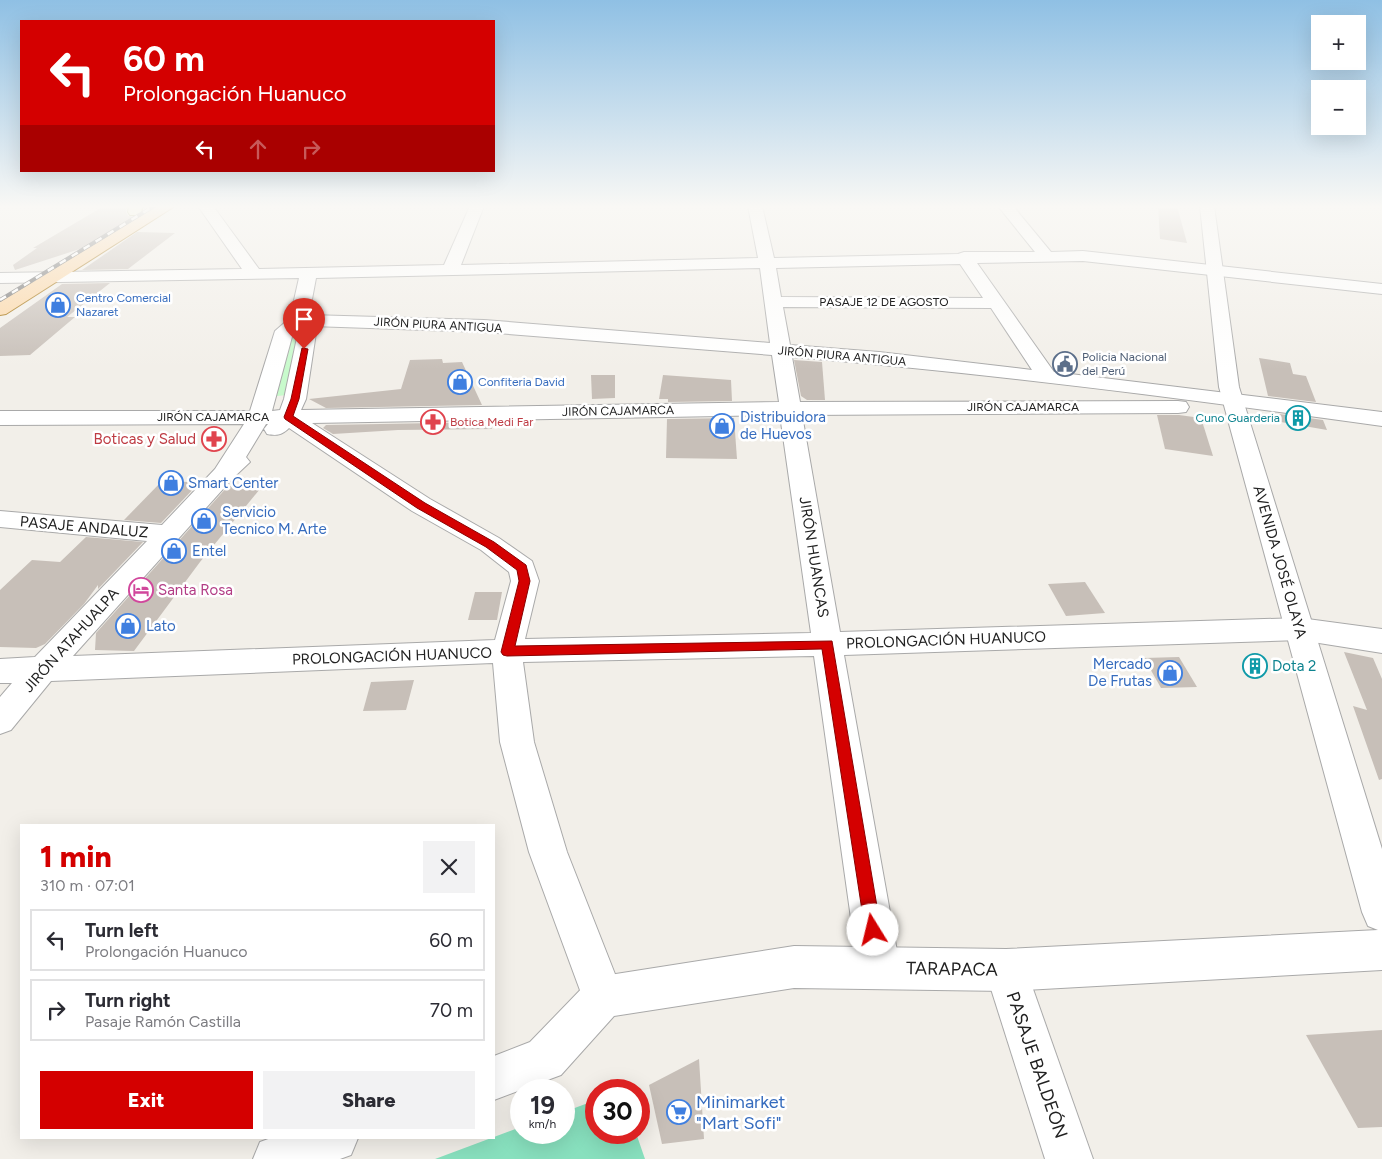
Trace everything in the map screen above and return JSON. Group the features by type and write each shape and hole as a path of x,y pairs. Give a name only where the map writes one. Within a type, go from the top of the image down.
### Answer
{"main road":[{"path":"0,292 53,260"},
{"path":"0,310 80,260"}],"street":[{"path":"244,260 254,274"},
{"path":"452,268 455,260"},
{"path":"0,278 861,260"},
{"path":"965,260 1047,377"},
{"path":"1125,260 1214,272 1382,288"},
{"name":"AVENIDA JOSÉ OLAYA","path":"1213,260 1229,387 1382,912"},
{"name":"JIRÓN HUANCAS","path":"767,262 879,968"},
{"name":"JIRÓN ATAHUALPA","path":"0,720 43,669 224,474 288,417 295,399 307,333 300,320 309,272"},
{"name":"PASAJE 12 DE AGOSTO","path":"773,302 995,302"},
{"name":"JIRÓN ATAHUALPA","path":"224,474 259,417 284,331 300,320"},
{"name":"JIRÓN PIURA ANTIGUA","path":"300,320 484,326 879,358 1047,377 1234,403 1382,419"},
{"name":"JIRÓN CAJAMARCA","path":"0,418 288,417 790,408 1234,403"},
{"path":"288,417 421,505 490,544 522,568 525,581 507,652 516,742 548,852 602,997 546,1059 495,1078"},
{"name":"PASAJE ANDALUZ","path":"0,519 168,534"},
{"name":"PROLONGACIÓN HUANUCO","path":"0,671 507,652 1300,629 1382,641"},
{"name":"TARAPACA","path":"602,997 794,967 1006,970 1382,950"},
{"name":"PASAJE BALDEÓN","path":"1006,970 1069,1159"},
{"path":"277,1159 331,1139"}],"green space":[{"path":"300,326 287,395 268,397 287,338"},
{"path":"585,1104 585,1144 640,1144 645,1159 435,1159 489,1139 495,1139 495,1137 510,1131 510,1144 575,1144 575,1108"}],"building":[{"path":"20,260 46,260 15,270 13,265"},
{"path":"96,260 140,260 128,269 82,270"},
{"path":"110,283 67,317 75,317 30,355 0,356 0,328 62,284"},
{"path":"1259,358 1290,363 1293,374 1306,376 1316,402 1268,396"},
{"path":"442,359 443,363 462,362 482,405 326,408 309,399 401,389 410,360"},
{"path":"794,360 822,362 825,400 807,400 801,396"},
{"path":"591,375 615,375 615,398 592,399"},
{"path":"663,375 731,380 732,401 668,402 668,399 659,399"},
{"path":"1272,413 1323,420 1327,430 1275,421"},
{"path":"1157,415 1201,418 1213,456 1165,449"},
{"path":"734,418 737,459 666,458 667,419"},
{"path":"489,422 492,429 398,430 333,434 323,428 326,425"},
{"path":"163,480 199,483 161,523 124,520"},
{"path":"228,486 260,489 200,562 134,651 95,650 96,633"},
{"path":"86,537 143,542 98,589 98,585 84,604 45,644 36,648 0,647 0,590 32,560 60,562"},
{"path":"1085,582 1105,613 1066,616 1048,584"},
{"path":"475,592 502,592 497,620 468,620"},
{"path":"1344,652 1373,658 1382,679 1382,779 1379,780 1353,706 1367,710"},
{"name":"Mercado De Frutas","path":"1179,657 1197,687 1161,688 1144,658"},
{"path":"414,680 406,710 363,711 371,682"},
{"path":"1382,1030 1382,1127 1358,1128 1306,1035"},
{"name":"Minimarket \"Mart Sofi\"","path":"699,1059 704,1139 662,1144 650,1084"}],"railway":[{"path":"0,300 65,260"}],"place":[{"name":"Centro Comercial Nazaret","path":"58,305"},
{"name":"Policia Nacional del Perú","path":"1065,364"},
{"name":"Confiteria David","path":"460,382"},
{"name":"Cuno Guarderia","path":"1298,418"},
{"name":"Botica Medi Far","path":"433,422"},
{"name":"Distribuidora de Huevos","path":"722,426"},
{"name":"Boticas y Salud","path":"214,439"},
{"name":"Smart Center","path":"171,483"},
{"name":"Servicio Tecnico M. Arte","path":"204,521"},
{"name":"Entel","path":"174,551"},
{"name":"Santa Rosa","path":"141,590"},
{"name":"Lato","path":"128,626"},
{"name":"Dota 2","path":"1255,666"},
{"name":"Mercado De Frutas","path":"1170,673"},
{"name":"Minimarket \"Mart Sofi\"","path":"679,1112"}],"route":[{"path":"304,349 295,399 288,417 421,505 490,544 510,557 522,568 525,581 507,652 828,644 873,930"}]}
